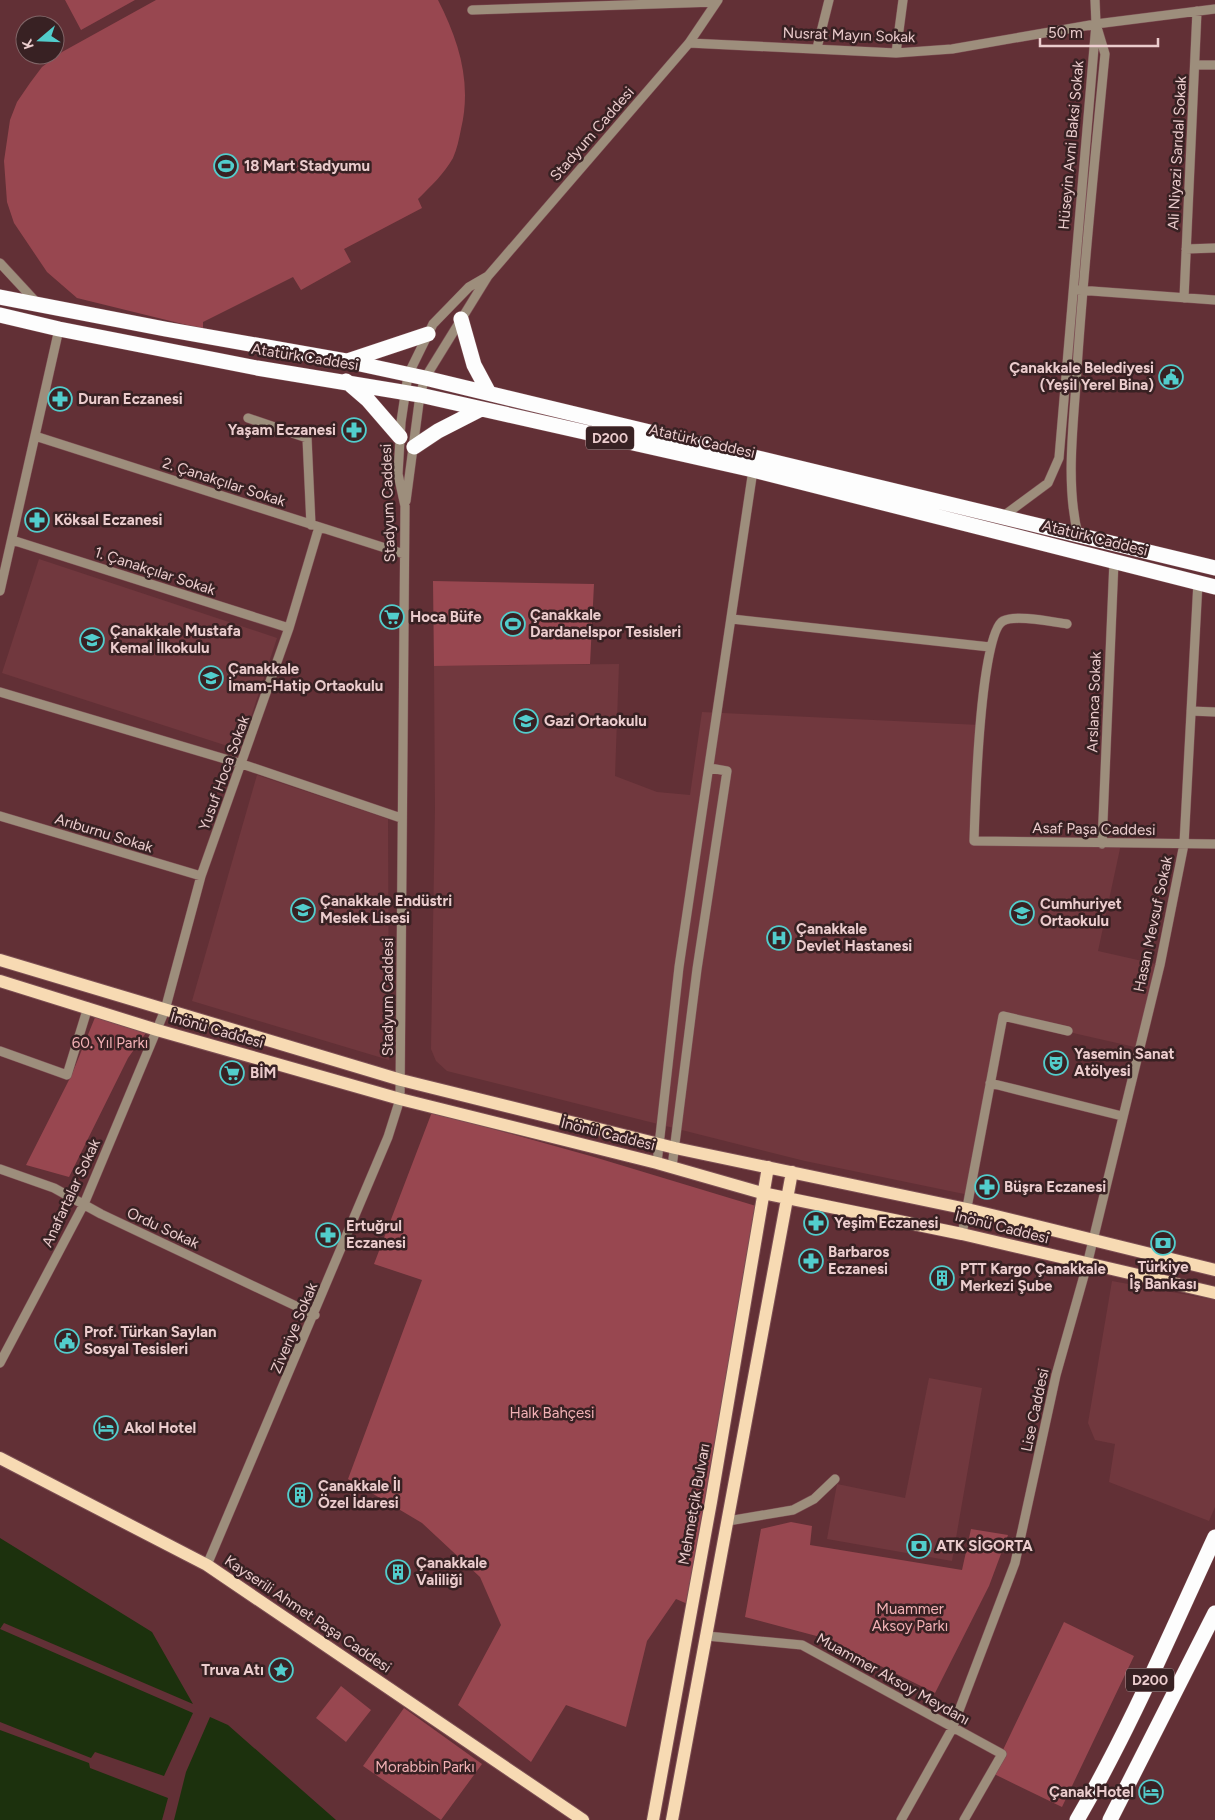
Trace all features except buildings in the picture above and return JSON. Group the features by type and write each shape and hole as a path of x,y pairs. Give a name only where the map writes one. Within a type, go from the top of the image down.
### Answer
{"highway":[{"name":"Atatürk Caddesi","path":"0,297 346,361 425,378 1215,568"},
{"name":"Atatürk Caddesi","path":"0,315 59,330 258,368 413,393 752,470 1215,586"},
{"path":"461,319 474,365 489,393"},
{"path":"346,361 428,334"},
{"path":"346,381 368,400 400,437"},
{"path":"414,447 438,431 481,409"},
{"name":"D200","path":"1078,1820 1128,1728 1184,1609 1215,1537"},
{"name":"D200","path":"1110,1820 1215,1613"}],"main road":[{"name":"İnönü Caddesi","path":"0,960 402,1080 675,1148 967,1209 1215,1270"},
{"name":"İnönü Caddesi","path":"0,981 158,1030 400,1099 657,1163 762,1193 962,1234 1087,1265 1215,1293"},
{"name":"Mehmetçik Bulvarı","path":"654,1820 706,1532 762,1193 768,1167"},
{"path":"672,1820 792,1172"},
{"name":"Kayserili Ahmet Paşa Caddesi","path":"0,1458 207,1565 583,1820"},
{"path":"711,1502 731,1506"},
{"path":"706,1532 725,1535"}],"street":[{"path":"816,48 829,0"},
{"path":"896,53 903,0"},
{"name":"Hüseyin Avni Baksi Sokak","path":"1002,517 1048,483 1057,464 1105,54 1096,24 1095,0"},
{"path":"472,10 717,1"},
{"name":"Stadyum Caddesi","path":"400,1099 402,1080 401,818 405,506 398,474 400,437 413,393 408,375 434,324 469,287 488,276 689,43 717,1"},
{"name":"Nusrat Mayın Sokak","path":"689,43 896,53 952,49 1096,24 1215,9"},
{"name":"Ali Niyazi Sarıdal Sokak","path":"1184,298 1197,11"},
{"path":"1195,65 1215,65"},
{"path":"1186,249 1215,248"},
{"path":"0,263 38,305"},
{"path":"405,506 414,447 413,393 425,378 488,276"},
{"path":"1078,290 1215,300"},
{"name":"Hüseyin Avni Baksi Sokak","path":"1078,290 1072,466 1072,509 1078,535"},
{"path":"0,591 59,330"},
{"name":"Yusuf Hoca Sokak","path":"158,1030 201,876 289,628 315,526 307,438 248,418"},
{"name":"2. Çanakçılar Sokak","path":"34,436 404,554"},
{"path":"1057,464 1072,466"},
{"path":"657,1163 679,967 732,619 752,470"},
{"name":"1. Çanakçılar Sokak","path":"12,540 289,628"},
{"name":"Arslanca Sokak","path":"1102,844 1114,561"},
{"name":"Hasan Mevsuf Sokak","path":"1087,1265 1163,948 1184,844 1198,582"},
{"path":"732,619 990,647 998,625 1004,620 1019,619 1067,624"},
{"name":"Asaf Paşa Caddesi","path":"990,647 980,725 974,841 1215,844"},
{"path":"0,692 242,764 401,818"},
{"path":"1191,711 1215,712"},
{"path":"672,1168 697,969 728,771 710,768"},
{"name":"Arıburnu Sokak","path":"0,816 201,876"},
{"path":"0,1051 67,1075 88,1007"},
{"path":"962,1234 1004,1016 1068,1030"},
{"name":"Anafartalar Sokak","path":"0,1363 84,1204 158,1030"},
{"path":"990,1083 1122,1116"},
{"name":"Ziveriye Sokak","path":"207,1565 315,1315 388,1137 400,1099"},
{"name":"Ordu Sokak","path":"0,1169 54,1188 315,1315"},
{"name":"Lise Caddesi","path":"901,1820 952,1728 1015,1562 1056,1375 1087,1265"},
{"path":"728,1521 793,1510 814,1499 836,1479"},
{"name":"Muammer Aksoy Meydanı","path":"707,1636 802,1646 1002,1754 964,1820"}],"shaded area":[{"name":"Çanakkale Mustafa Kemal İlkokulu","path":"39,559 277,638 240,750 2,673"},
{"path":"619,664 615,776 657,792 690,795 702,712 980,725 974,840 1121,844 1098,951 1160,965 1139,1048 1003,1017 969,1195 805,1161 447,1071 436,1061 431,1049 435,808 434,666"},
{"name":"Çanakkale Endüstri Meslek Lisesi","path":"257,775 388,819 389,1060 192,1001"},
{"path":"1112,1281 1215,1300 1215,1507 1209,1521 1109,1482 1115,1444 1095,1440 1088,1423"},
{"path":"929,1378 982,1388 952,1561 827,1539 837,1484 905,1498"},
{"path":"0,1538 152,1632 193,1704 4,1623 0,1629"},
{"path":"0,1629 193,1713 164,1776 95,1752 91,1758 0,1722"},
{"path":"210,1717 228,1725 336,1820 174,1820 186,1772"},
{"path":"0,1730 89,1763 90,1768 168,1798 162,1820 0,1820"}],"green space":[{"path":"65,0 135,0 81,30"},
{"name":"18 Mart Stadyumu","path":"156,0 438,0 452,31 462,63 465,95 459,140 449,164 418,199 422,208 344,249 351,262 301,290 293,277 203,322 203,329 77,298 47,272 14,223 7,202 4,161 10,120 17,102 42,67 45,65 65,65 65,50"},
{"name":"Çanakkale Dardanelspor Tesisleri","path":"433,581 594,584 590,664 434,666"},
{"name":"60. Yıl Parkı","path":"96,1015 148,1030 128,1058 69,1177 26,1165 72,1074"},
{"name":"Halk Bahçesi","path":"432,1112 594,1157 756,1206 690,1605 676,1599 647,1641 626,1727 566,1705 531,1762 458,1705 501,1625 480,1577 422,1523 348,1479 422,1280 374,1264"},
{"name":"Muammer Aksoy Parkı","path":"791,1522 812,1526 810,1545 962,1570 971,1529 1008,1535 989,1586 935,1693 824,1638 745,1617 761,1529"},
{"path":"1064,1622 1134,1656 1062,1807 992,1773"},
{"path":"341,1686 371,1710 346,1742 316,1718"},
{"name":"Morabbin Parkı","path":"404,1708 482,1764 441,1820 363,1766"}],"place":[{"name":"18 Mart Stadyumu","path":"226,166"},
{"name":"Çanakkale Belediyesi (Yeşil Yerel Bina)","path":"1171,377"},
{"name":"Duran Eczanesi","path":"60,399"},
{"name":"Yaşam Eczanesi","path":"354,430"},
{"name":"Köksal Eczanesi","path":"37,520"},
{"name":"Hoca Büfe","path":"392,617"},
{"name":"Çanakkale Dardanelspor Tesisleri","path":"513,624"},
{"name":"Çanakkale Mustafa Kemal İlkokulu","path":"92,640"},
{"name":"Çanakkale İmam-Hatip Ortaokulu","path":"211,678"},
{"name":"Gazi Ortaokulu","path":"526,721"},
{"name":"Çanakkale Endüstri Meslek Lisesi","path":"303,910"},
{"name":"Cumhuriyet Ortaokulu","path":"1022,913"},
{"name":"Çanakkale Devlet Hastanesi","path":"779,938"},
{"name":"Yasemin Sanat Atölyesi","path":"1056,1063"},
{"name":"BİM","path":"232,1073"},
{"name":"Büşra Eczanesi","path":"987,1187"},
{"name":"Yeşim Eczanesi","path":"816,1223"},
{"name":"Ertuğrul Eczanesi","path":"328,1235"},
{"name":"Türkiye İş Bankası","path":"1163,1243"},
{"name":"Barbaros Eczanesi","path":"811,1261"},
{"name":"PTT Kargo Çanakkale Merkezi Şube","path":"942,1278"},
{"name":"Prof. Türkan Saylan Sosyal Tesisleri","path":"67,1341"},
{"name":"Akol Hotel","path":"106,1428"},
{"name":"Çanakkale İl Özel İdaresi","path":"300,1495"},
{"name":"ATK SİGORTA","path":"919,1546"},
{"name":"Çanakkale Valiliği","path":"398,1572"},
{"name":"Truva Atı","path":"281,1670"},
{"name":"Çanak Hotel","path":"1151,1792"}]}
